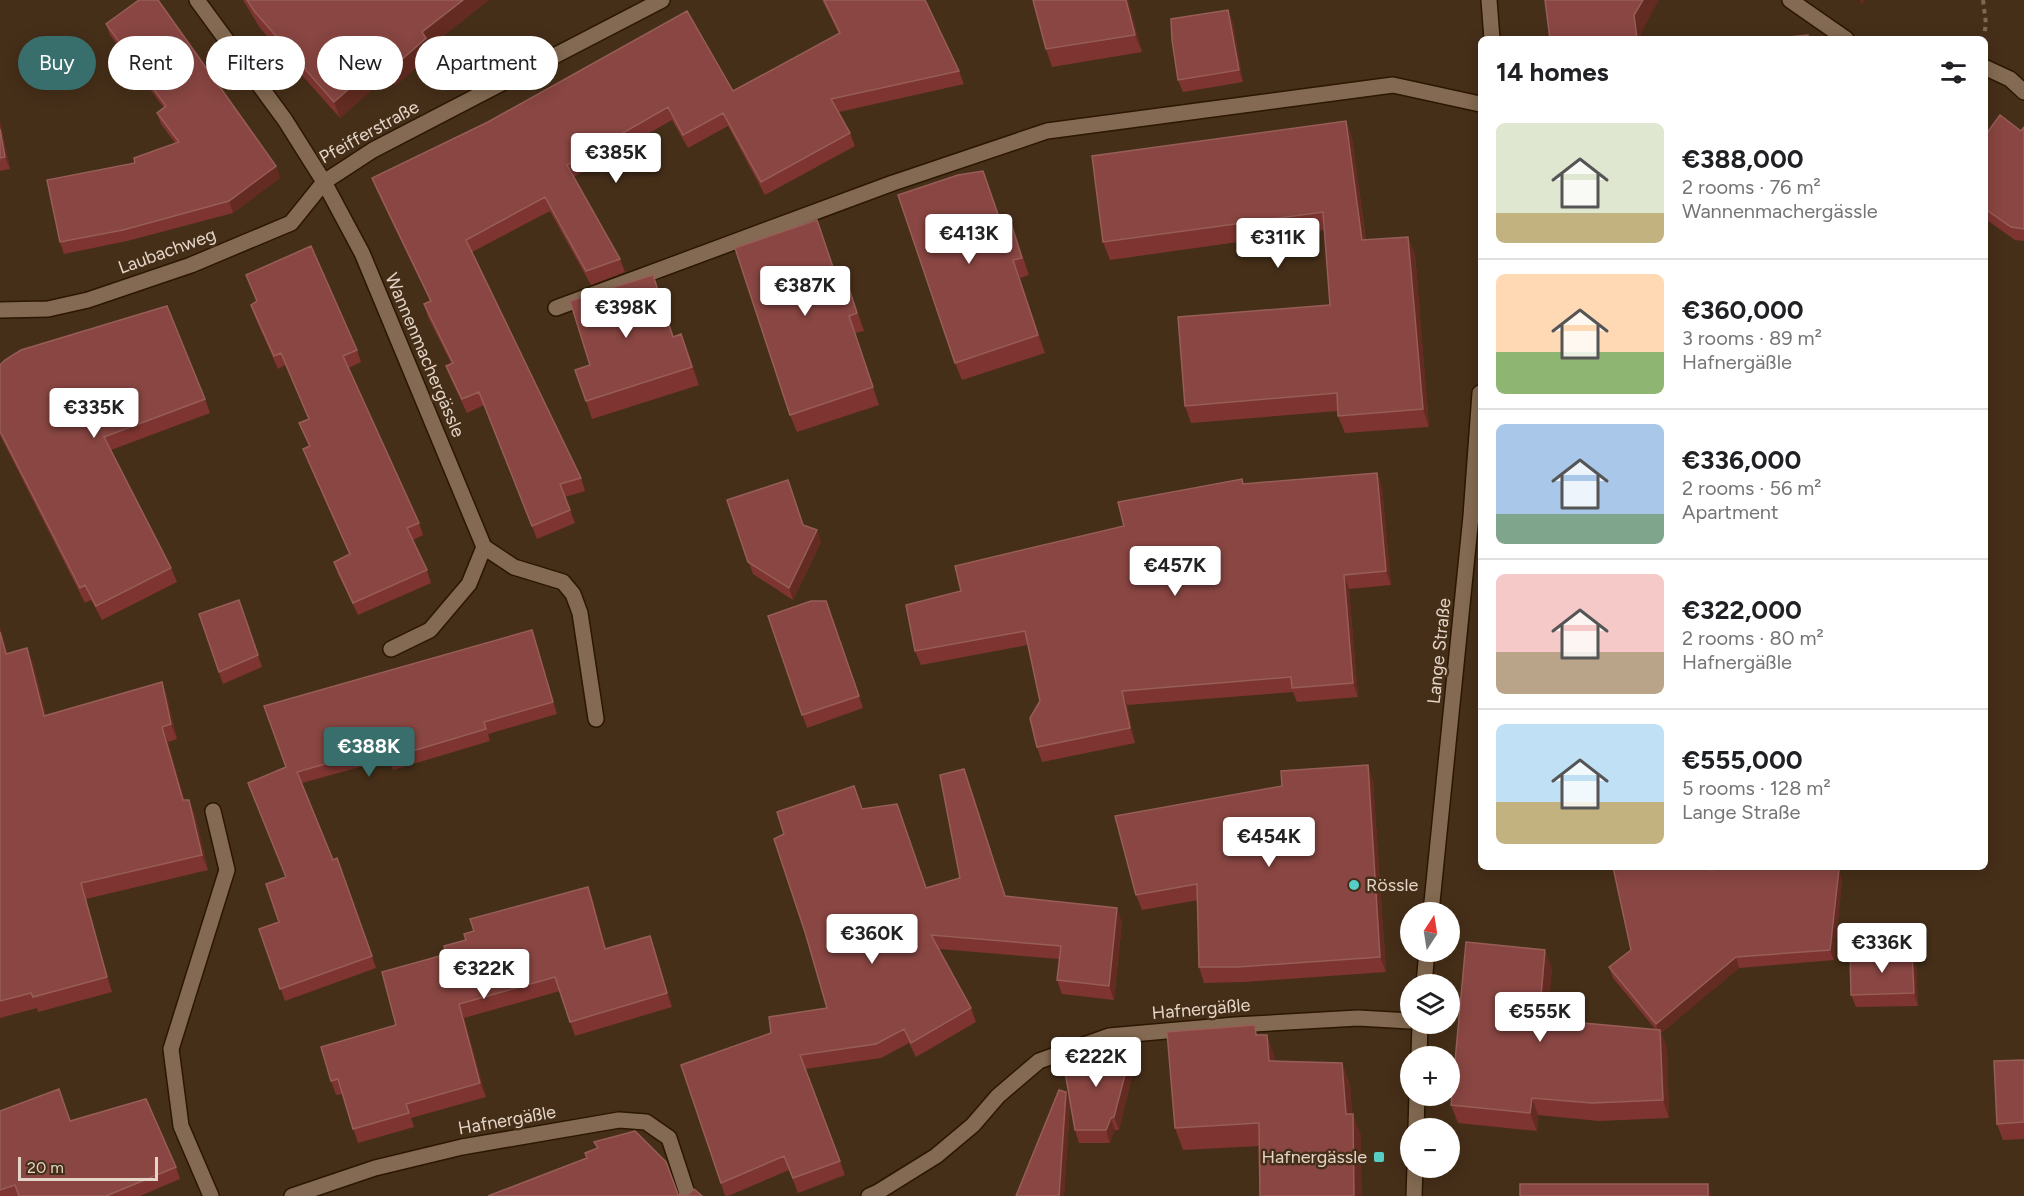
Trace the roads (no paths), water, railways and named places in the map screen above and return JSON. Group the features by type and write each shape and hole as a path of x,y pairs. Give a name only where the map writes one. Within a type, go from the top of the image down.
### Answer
{"street":[{"name":"Pfeifferstraße","path":"197,0 285,120 324,182 373,150 662,0"},
{"path":"1489,0 1492,36"},
{"path":"1790,0 1842,36"},
{"path":"1988,69 2010,79 2024,92"},
{"path":"556,308 893,183 1047,131 1393,85 1478,104"},
{"name":"Laubachweg","path":"0,310 48,309 88,300 191,265 291,224 324,182"},
{"name":"Wannenmachergässle","path":"324,182 362,254 484,547"},
{"name":"Lange Straße","path":"1432,902 1471,516 1478,420"},
{"path":"391,649 430,630 469,584 484,547 514,567 563,582 573,594 580,613 597,719"},
{"path":"211,1196 181,1126 171,1049 226,870 213,811"},
{"name":"Hafnergäßle","path":"869,1196 936,1156 973,1125 998,1096 1039,1061 1110,1036 1235,1025 1358,1018 1400,1021"},
{"name":"Hafnergäßle","path":"292,1196 375,1168 462,1147 619,1120 646,1122 669,1138 688,1196"},
{"path":"1414,1196 1415,1178"}],"place":[{"name":"Rössle","path":"1354,885"},
{"name":"Hafnergässle","path":"1379,1157"}]}
